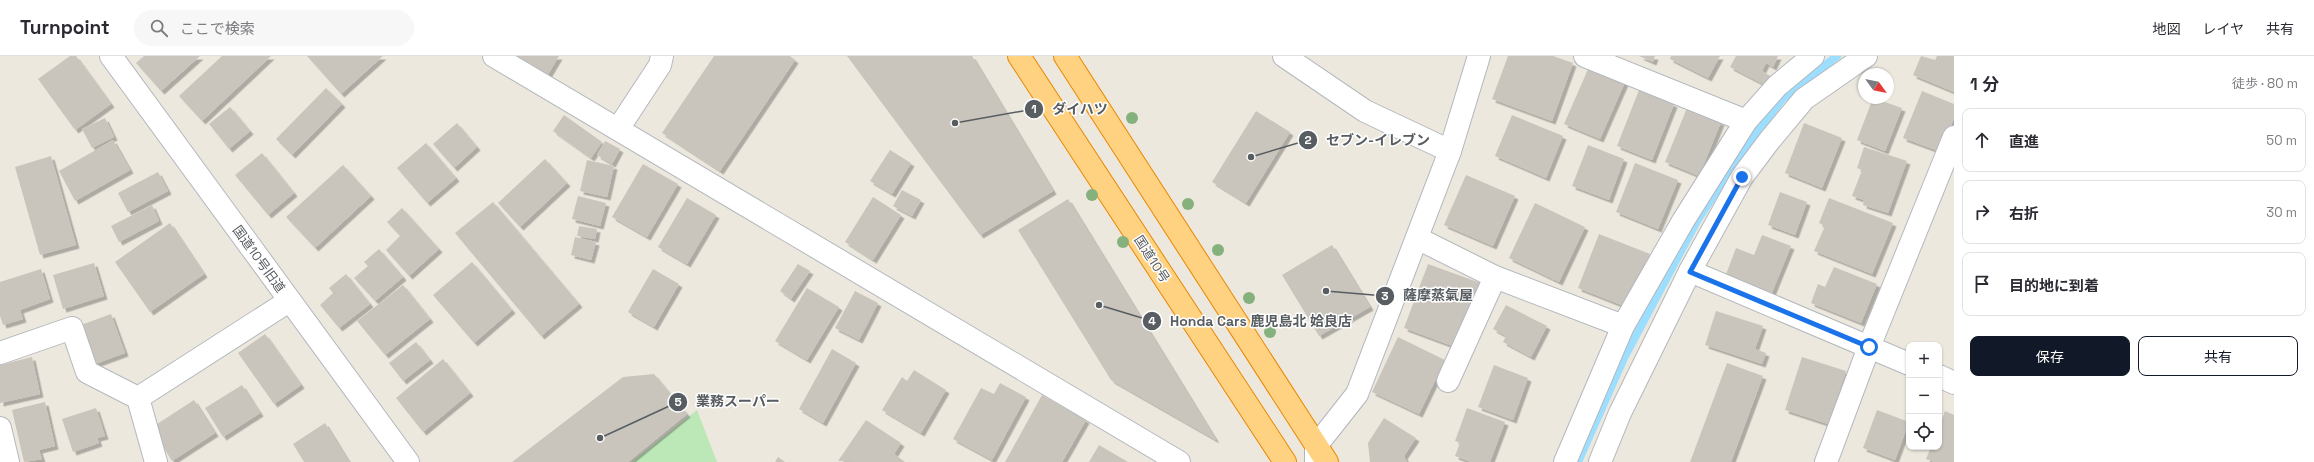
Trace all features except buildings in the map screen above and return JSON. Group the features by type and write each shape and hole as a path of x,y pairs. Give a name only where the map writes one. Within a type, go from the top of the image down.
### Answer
{"highway":[{"name":"国道10号","path":"1020,56 1285,462"},
{"path":"1065,56 1319,457"}],"street":[{"name":"国道10号旧道","path":"111,56 408,462"},
{"path":"494,56 1179,462"},
{"path":"618,130 660,65 662,56"},
{"path":"1284,56 1365,111 1450,151"},
{"path":"1319,457 1357,394 1450,151 1479,56"},
{"path":"1585,56 1746,121"},
{"path":"1565,462 1623,326 1683,221 1746,121 1777,86 1813,56"},
{"path":"1600,462 1620,413 1690,272 1742,177 1769,141 1804,99 1866,56"},
{"path":"1826,462 1869,347 1954,137"},
{"path":"1417,238 1495,276 1623,326"},
{"path":"1690,272 1906,363"},
{"path":"1448,381 1495,276"},
{"path":"138,398 289,301"},
{"path":"0,353 72,328 87,372 138,398 156,462"},
{"path":"1942,377 1954,383"},
{"path":"0,428 8,462"}],"green space":[{"path":"697,410 717,462 632,462"}],"waterway":[{"path":"1578,462 1625,356 1697,221 1745,147 1783,98 1837,56"}],"place":[{"name":"ダイハツ","path":"955,123"},
{"name":"セブン-イレブン","path":"1251,157"},
{"name":"薩摩蒸氣屋","path":"1326,291"},
{"name":"Honda Cars 鹿児島北 姶良店","path":"1099,305"},
{"name":"業務スーパー","path":"600,438"}],"route":[{"path":"1742,177 1690,272 1869,347"}]}
